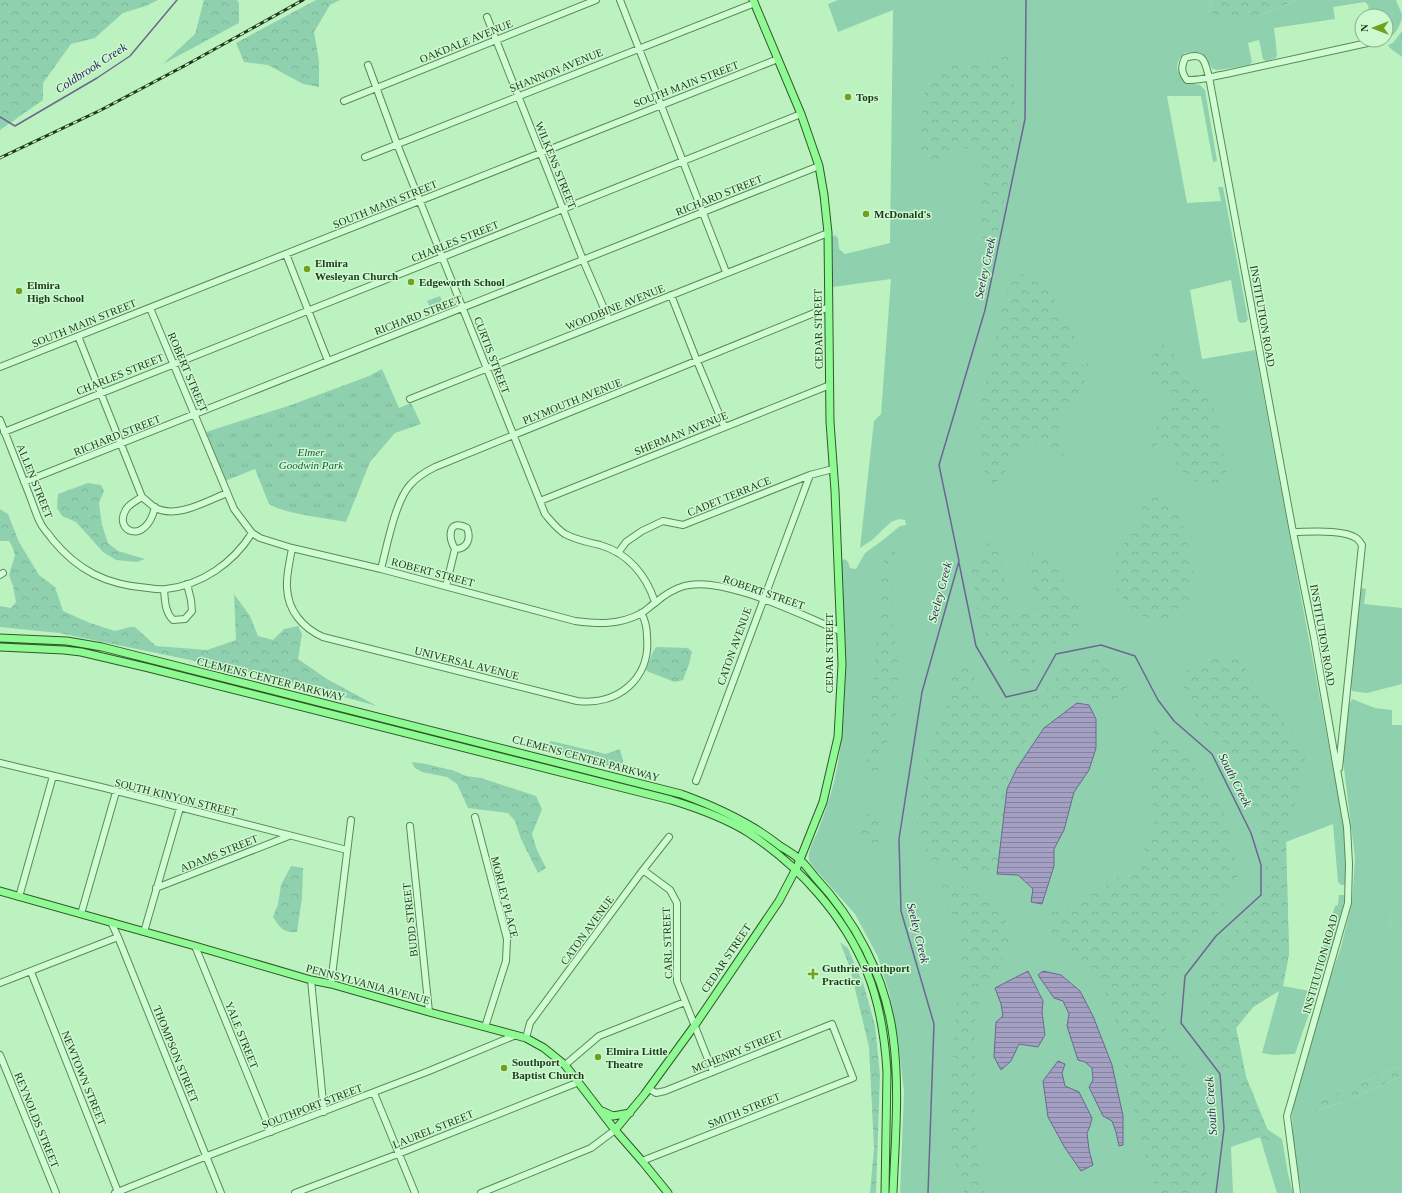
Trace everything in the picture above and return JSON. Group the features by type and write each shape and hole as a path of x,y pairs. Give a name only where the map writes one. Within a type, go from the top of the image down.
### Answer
{"main road":[{"name":"CEDAR STREET","path":"615,1130 649,1089 779,900 797,866 823,802 838,737 842,664 830,422 828,233 824,195 819,166 801,114 754,1"},
{"name":"CLEMENS CENTER PARKWAY","path":"0,638 67,641 102,647 681,794 706,803 743,821 768,836 797,866 832,896 861,939 875,970 886,1003 893,1036 896,1071 893,1193"},
{"name":"CLEMENS CENTER PARKWAY","path":"0,647 64,650 98,655 671,800 703,810 748,833 797,866 844,928 867,972 877,1005 884,1038 887,1072 885,1193"},
{"name":"PENNSYLVANIA AVENUE","path":"0,892 111,922 311,980 331,984 526,1038 544,1048 565,1065 615,1130 642,1161 664,1192"},
{"path":"601,1111 613,1116 630,1113"}],"street":[{"name":"OAKDALE AVENUE","path":"344,101 596,0"},
{"path":"620,0 726,272"},
{"name":"SHANNON AVENUE","path":"365,157 754,1"},
{"name":"WILKENS STREET","path":"487,17 583,260 609,320"},
{"name":"INSTITUTION ROAD","path":"1297,1193 1287,1116 1348,903 1349,864 1347,827 1314,637 1293,532 1209,77 1205,61 1198,56 1193,55 1185,58 1182,66 1182,74 1187,80 1194,81 1209,77 1354,46"},
{"name":"SOUTH MAIN STREET","path":"0,367 661,104 778,59"},
{"name":"CURTIS STREET","path":"368,65 397,144 513,436 546,514 554,525 565,534 577,540 599,545 618,553 628,560 640,572 649,586 655,602"},
{"name":"CHARLES STREET","path":"4,432 801,114"},
{"name":"RICHARD STREET","path":"24,482 819,166"},
{"name":"WOODBINE AVENUE","path":"410,399 726,272 828,233"},
{"path":"286,254 328,361"},
{"path":"671,295 724,426"},
{"name":"PLYMOUTH AVENUE","path":"380,569 402,497 413,481 423,473 829,307"},
{"name":"ROBERT STREET","path":"150,308 234,509 252,533 260,538 292,548 446,586 575,621 594,624 609,624 641,614 667,594 685,586 710,584 729,588 840,631"},
{"path":"78,336 142,497 155,507 173,512 186,510 227,493"},
{"name":"SHERMAN AVENUE","path":"540,501 724,426 830,385"},
{"name":"ALLEN STREET","path":"0,420 41,525 60,549 78,566 100,578 123,586 164,590 187,584 208,576 218,569 237,553 252,533"},
{"path":"810,475 833,469"},
{"name":"CADET TERRACE","path":"618,553 626,542 642,531 663,521 683,525 810,475"},
{"name":"CATON AVENUE","path":"696,781 762,600 810,475"},
{"path":"142,497 128,507 124,514 123,522 126,528 131,532 144,529 150,520 155,507"},
{"path":"1293,532 1326,532 1346,534 1357,538 1362,545 1338,776"},
{"name":"UNIVERSAL AVENUE","path":"292,548 287,583 289,600 293,611 300,621 313,632 324,637 577,701 591,702 610,698 631,684 642,668 647,650 647,631 644,618 641,614"},
{"path":"446,586 455,549"},
{"path":"164,590 165,605 169,617 173,620 185,619 192,611 187,584"},
{"name":"SOUTH KINYON STREET","path":"0,763 347,850"},
{"path":"19,897 53,776"},
{"path":"81,914 116,792"},
{"path":"144,932 180,808"},
{"name":"MORLEY PLACE","path":"474,817 507,939 506,961 485,1027"},
{"path":"331,984 351,820"},
{"name":"BUDD STREET","path":"410,826 430,1012"},
{"name":"ADAMS STREET","path":"156,888 290,836"},
{"name":"CATON AVENUE","path":"526,1038 530,1023 669,837"},
{"name":"CARL STREET","path":"643,870 670,890 677,903 677,981 713,1072"},
{"name":"THOMPSON STREET","path":"111,922 222,1193"},
{"path":"0,983 118,937"},
{"name":"YALE STREET","path":"195,946 271,1132"},
{"name":"NEWTOWN STREET","path":"30,972 116,1192"},
{"path":"311,980 324,1112"},
{"path":"565,1065 599,1036 685,1002"},
{"name":"MCHENRY STREET","path":"649,1089 656,1093 665,1091 832,1024 853,1078"},
{"name":"SOUTHPORT STREET","path":"116,1192 374,1093 516,1035"},
{"name":"REYNOLDS STREET","path":"0,1055 56,1193"},
{"name":"SMITH STREET","path":"642,1161 853,1078"},
{"name":"LAUREL STREET","path":"294,1193 398,1154 579,1082"},
{"path":"374,1093 415,1193"},
{"name":"CEDAR STREET","path":"481,1193 591,1148 615,1130"}],"green space":[{"path":"0,0 158,0 146,6 123,13 95,38 71,44 43,83 43,100 0,130"},
{"path":"204,0 237,0 239,3 239,23 163,64 195,34"},
{"path":"316,0 340,0 330,5 314,32 319,61 319,87 303,84 268,65 244,62 236,43"},
{"path":"838,0 1212,0 1208,12 1260,15 1298,0 1396,0 1401,11 1402,15 1400,25 1394,34 1394,8 1369,8 1365,2 1333,7 1335,19 1274,28 1277,54 1276,58 1266,61 1263,59 1259,40 1248,43 1252,62 1249,65 1218,70 1213,69 1200,53 1184,53 1177,64 1177,68 1184,82 1200,85 1205,90 1217,161 1213,162 1201,96 1167,96 1187,203 1221,201 1218,187 1223,187 1248,319 1246,322 1241,323 1238,321 1231,280 1190,290 1202,359 1255,350 1343,822 1346,853 1345,885 1341,885 1338,882 1333,824 1286,842 1289,954 1283,986 1310,991 1335,906 1338,905 1339,895 1345,895 1342,913 1295,1054 1273,1055 1262,1053 1279,991 1253,1007 1236,1028 1246,1077 1267,1129 1282,1139 1293,1193 1277,1193 1260,1137 1231,1147 1233,1193 900,1193 904,1092 898,1039 890,996 878,957 855,914 814,868 809,860 810,848 818,832 834,782 843,727 845,644 841,561 845,559 850,568 856,569 865,553 900,526 906,525 905,520 899,519 891,522 872,540 860,548 874,421 881,414 891,279 833,287 832,237 835,235 838,238 839,249 845,254 890,243 893,10 838,32 828,4"},
{"path":"1212,0 1298,0 1260,15 1237,21 1208,12"},
{"path":"1402,31 1402,57 1390,48 1394,48 1394,42"},
{"path":"1011,56 1017,120 1007,188 993,251 986,248 977,221 984,181 980,155 960,145 930,166 919,156 924,94 944,65"},
{"path":"1018,271 1051,291 1060,315 1073,332 1077,348 1063,370 1090,363 1081,394 1059,418 1064,460 1049,448 1025,441 1004,473 990,490 977,439 978,418 1005,298"},
{"path":"440,296 443,304 431,309 427,301"},
{"path":"1159,340 1176,356 1216,412 1228,481 1207,486 1186,476 1174,460 1174,434 1131,460 1157,428 1170,399 1143,379"},
{"name":"Elmer Goodwin Park","path":"382,369 399,408 411,403 421,424 395,433 370,462 346,522 295,513 269,504 255,469 225,481 206,432 291,405 369,376"},
{"path":"88,483 101,485 104,491 99,503 102,525 108,543 118,551 145,559 137,562 116,560 103,552 76,522 62,516 57,508 58,494"},
{"path":"1164,494 1182,523 1191,557 1194,583 1188,608 1165,622 1134,614 1117,590 1115,554 1136,529 1144,502"},
{"path":"0,509 8,514 19,542 39,575 55,587 63,611 90,623 115,631 135,627 156,646 207,650 236,640 234,594 250,616 258,636 273,640 284,629 298,626 302,634 298,659 327,679 377,706 263,675 59,633 0,627 0,606 11,608 16,602 9,575 15,555 9,541 0,541"},
{"path":"990,538 1001,552 1010,612 1038,608 1024,548 1053,563 1078,603 1080,625 1067,637 1047,646 1028,673 1008,665 980,626 971,565"},
{"path":"896,547 892,568 893,628 899,673 896,716 873,785 866,764 884,559"},
{"path":"1361,588 1366,589 1364,604 1402,608 1402,684 1367,693 1352,691 1351,684"},
{"path":"656,647 688,648 692,652 683,680 675,682 649,672 646,669"},
{"path":"1221,656 1241,661 1271,707 1306,750 1303,775 1286,842 1289,954 1282,989 1253,1007 1236,1028 1246,1077 1273,1143 1239,1129 1231,1141 1232,1104 1229,1078 1199,1031 1198,979 1210,958 1268,896 1262,834 1243,775 1222,741 1194,714 1182,695 1187,669"},
{"path":"969,658 977,684 992,700 1009,704 1043,694 1068,664 1094,659 1120,667 1128,686 1115,700 1069,697 1046,717 1021,747 1013,762 1007,789 997,874 985,875 932,860 916,830 928,747 946,712 952,669"},
{"path":"1352,699 1375,708 1392,710 1392,725 1402,725 1402,912 1388,917 1392,929 1402,929 1402,1065 1308,1106 1317,1111 1348,1100 1402,1076 1402,1193 1302,1193 1294,1155 1292,1115 1300,1064 1341,947 1352,903 1355,858 1343,760 1348,707"},
{"path":"1155,728 1181,747 1205,781 1228,819 1238,875 1220,910 1194,941 1160,1005 1168,1038 1186,1064 1206,1112 1209,1160 1205,1184 1197,1193 1161,1193 1151,1178 1139,1134 1112,1007 1102,986 1076,960 1058,948 1049,926 1052,908 1074,904 1103,888 1138,862 1155,827 1147,753"},
{"path":"551,741 606,754 620,749 623,761 621,769 542,749"},
{"path":"412,762 455,771 466,776 481,778 536,796 542,809 532,834 537,850 546,868 538,873 521,839 515,821 508,813 468,808 457,784 447,777 422,772 414,767"},
{"path":"869,813 877,819 882,838 874,845 862,843 856,834 864,816"},
{"path":"291,866 303,868 302,898 297,932 285,931 273,917 278,904 281,885"},
{"path":"937,885 966,886 980,890 997,900 1009,929 1008,944 997,974 983,986 975,1024 975,1099 978,1172 985,1193 964,1193 963,1185 952,1154 952,1074 958,989 960,928"},
{"path":"1402,912 1402,929 1392,929 1388,917"},
{"path":"840,942 848,948 864,986 875,1025 880,1075 876,1193 870,1193 874,1148 869,1047 850,968"},
{"path":"1402,1065 1402,1076 1348,1100 1317,1111 1307,1106"}],"shaded area":[{"path":"1077,703 1089,705 1096,719 1096,748 1089,770 1074,792 1064,830 1054,849 1054,866 1042,904 1031,902 1033,889 1018,875 997,874 1007,789 1017,768 1044,728"},
{"path":"1028,971 1043,1001 1042,1012 1045,1035 1038,1047 1019,1044 1011,1061 1001,1070 994,1057 996,1022 1003,1016 1001,1004 995,988"},
{"path":"1043,971 1061,975 1080,991 1093,1016 1112,1065 1123,1116 1123,1145 1119,1146 1112,1121 1103,1116 1089,1087 1093,1080 1092,1068 1085,1062 1078,1060 1067,1026 1069,1014 1063,1001 1054,998 1038,975"},
{"path":"1058,1061 1065,1064 1062,1073 1065,1086 1079,1092 1092,1118 1087,1133 1093,1165 1081,1171 1065,1148 1048,1117 1043,1081"}],"waterway":[{"name":"Coldbrook Creek","path":"0,117 15,126 97,78 130,56 177,0"},
{"name":"Seeley Creek","path":"928,1193 934,1024 901,911 899,839 922,692 959,561 939,465 985,310 1025,119 1026,0"},
{"name":"South Creek","path":"959,563 976,646 1006,697 1036,690 1056,654 1101,645 1135,656 1158,700 1174,721 1212,754 1251,833 1261,865 1261,895 1216,936 1185,976 1181,1023 1220,1074 1224,1128 1216,1193"}],"railway":[{"path":"0,158 101,110 303,0"}],"place":[{"name":"Tops","path":"848,97"},
{"name":"McDonald's","path":"866,214"},
{"name":"Elmira Wesleyan Church","path":"307,269"},
{"name":"Edgeworth School","path":"411,282"},
{"name":"Elmira High School","path":"19,291"},
{"name":"Guthrie Southport Practice","path":"813,974"},
{"name":"Elmira Little Theatre","path":"598,1057"},
{"name":"Southport Baptist Church","path":"504,1068"}]}
